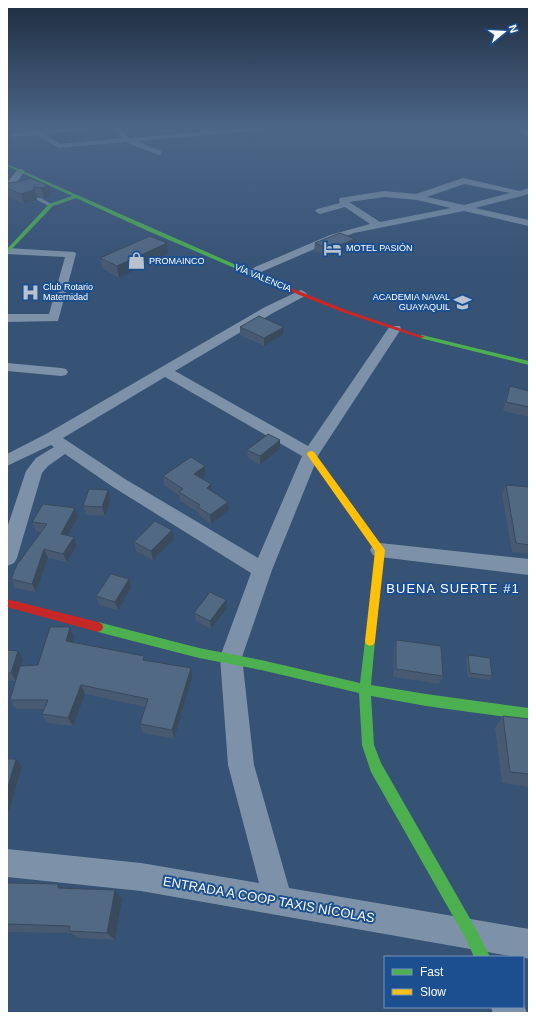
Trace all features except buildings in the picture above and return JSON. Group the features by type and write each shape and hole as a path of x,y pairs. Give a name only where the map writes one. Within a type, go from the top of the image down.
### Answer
{"main road":[{"name":"VÍA VALENCIA","path":"28,176 39,183 301,294 395,329 529,363"},
{"path":"7,251 50,205 75,197"},
{"path":"311,454 380,550 365,689 368,745 376,767 476,946"},
{"path":"7,603 199,653 231,657 365,689 442,702 529,714"}],"street":[{"path":"10,189 18,176"},
{"path":"417,197 463,181 526,193"},
{"path":"250,273 334,236 377,225 463,208 526,193"},
{"path":"377,225 346,204 343,200 384,194 417,197 529,223"},
{"path":"320,211 346,204"},
{"path":"7,251 71,254 54,318 7,318"},
{"path":"7,461 58,442 164,371 269,310 301,294"},
{"path":"278,901 241,765 231,657 262,570 311,454 395,329"},
{"path":"7,367 61,372"},
{"path":"164,371 311,454"},
{"path":"9,549 34,471 58,442"},
{"path":"58,442 120,483 262,570"},
{"path":"380,550 529,568"},
{"name":"ENTRADA A COOP TAXIS NÍCOLAS","path":"7,862 141,877 278,901 476,946 529,944"}],"lane":[{"path":"39,199 50,205"}],"traffic: fast":[{"path":"30,176 150,230 274,283"},
{"path":"7,252 51,205 75,197"},
{"path":"422,337 529,363"},
{"path":"98,627 199,653 261,665 364,689 426,700 529,714"},
{"path":"370,641 365,689 368,745 376,767 471,934 482,956"}],"traffic: slow":[{"path":"311,454 380,550 370,641"}],"traffic: jam":[{"path":"274,283 344,311 422,337"},
{"path":"7,603 98,627"}],"place":[{"name":"MOTEL PASIÓN","path":"333,248"},
{"name":"PROMAINCO","path":"136,261"},
{"name":"Club Rotario Maternidad","path":"30,292"},
{"name":"ACADEMIA NAVAL GUAYAQUIL","path":"463,302"}],"district":[{"name":"BUENA SUERTE #1","path":"453,588"}]}
